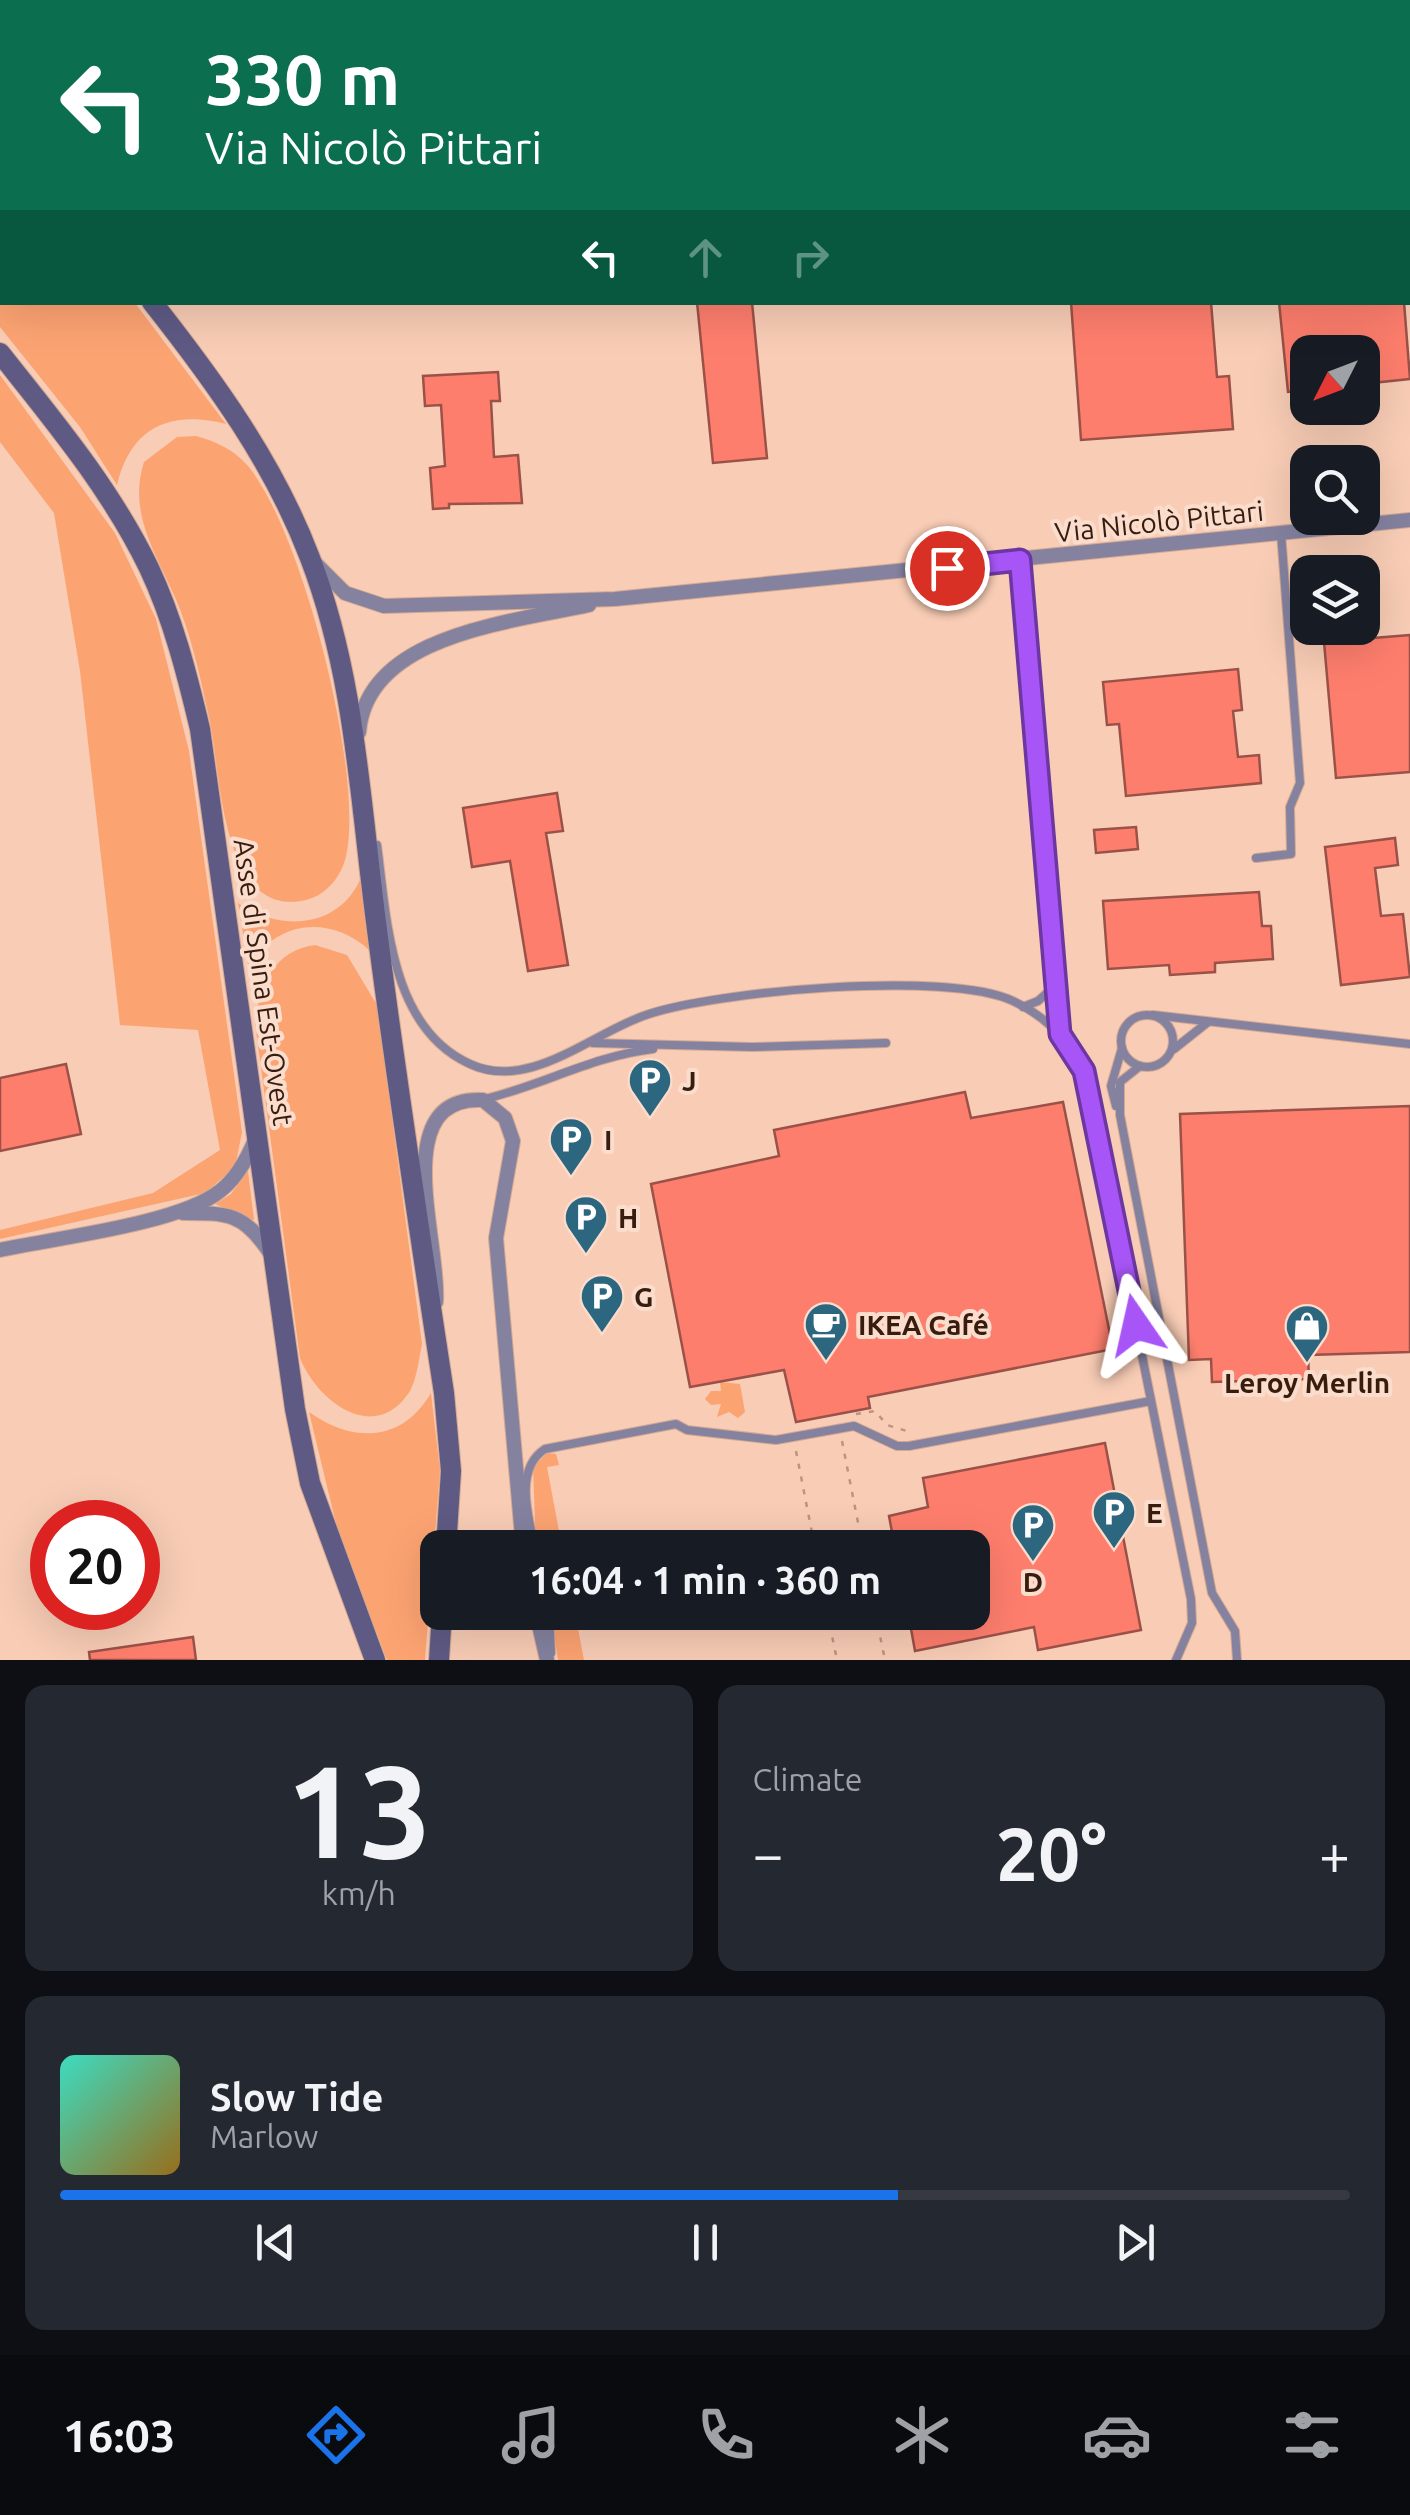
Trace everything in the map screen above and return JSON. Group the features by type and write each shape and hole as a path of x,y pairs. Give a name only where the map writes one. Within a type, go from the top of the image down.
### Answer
{"main road":[{"path":"154,305 244,426 310,558 350,707 452,1470 447,1530"},
{"name":"Asse di Spina Est-Ovest","path":"0,353 92,471 148,567 168,615 200,729 310,1483 375,1660"},
{"path":"439,1660 441,1630"}],"street":[{"name":"Via Nicolò Pittari","path":"615,599 1410,520"},
{"path":"310,558 345,592 384,606 615,599"},
{"path":"358,768 358,729 365,700 390,670 443,640 474,629 615,599"},
{"path":"434,1328 438,1276 424,1168 429,1134 438,1114 449,1104 483,1100 505,1118 513,1141 496,1238 521,1530"},
{"path":"173,1214 222,1190 248,1157 258,1134"},
{"path":"0,1250 173,1214 234,1216 258,1234 276,1263"},
{"path":"541,1630 549,1660"}],"lane":[{"path":"1256,858 1291,854 1290,807 1300,784 1280,533"},
{"path":"1020,560 1060,1034"},
{"path":"362,812 376,837 397,963 420,1023 434,1040 470,1064 526,1070 643,1016 690,1003 762,994 919,986 1010,999 1060,1034 1084,1071 1191,1599 1192,1623 1176,1660"},
{"path":"1023,1007 1038,1001 1055,986"},
{"path":"1153,1016 1172,1034 1170,1052"},
{"path":"1237,1660 1235,1631 1212,1593 1120,1115 1110,1086 1128,1023 1153,1016 1410,1044"},
{"path":"1120,1115 1120,1082 1140,1066 1158,1064 1208,1022"},
{"path":"583,1044 886,1043"},
{"path":"483,1100 535,1086 595,1059 677,1046"},
{"path":"1122,1048 1140,1066"},
{"path":"532,1530 527,1503 530,1464 546,1450 564,1446 676,1424 686,1430 770,1440 854,1426 897,1446 909,1446 1151,1401"},
{"path":"549,1630 549,1660"}],"path":[{"path":"856,1414 875,1411 887,1425 914,1434"},
{"path":"842,1438 860,1530"},
{"path":"795,1447 811,1530"},
{"path":"830,1630 836,1660"},
{"path":"879,1630 885,1660"}],"shaded area":[{"path":"0,305 137,305 226,424 187,419 156,428 132,449 117,485 80,427 0,327"},
{"path":"0,375 115,533 156,619 189,751 242,1132 235,1167 205,1193 0,1239 0,1230 153,1193 220,1150 198,1030 120,1025 80,671 54,513 0,442"},
{"path":"196,436 236,455 248,466 268,498 307,594 337,709 349,813 347,851 334,882 306,900 278,900 257,888 241,866 230,838 210,722 190,639 143,521 140,482 144,462 177,437"},
{"path":"360,880 369,950 337,931 303,928 272,941 249,970 238,903 270,918 305,921 337,909"},
{"path":"315,945 347,955 377,1005 422,1344 410,1391 396,1407 380,1415 364,1416 333,1402 319,1389 300,1358 255,1023 271,972 289,954"},
{"path":"248,1171 254,1220 215,1204 231,1194"},
{"path":"720,1382 740,1384 745,1412 738,1418 729,1412 717,1417 721,1404 711,1405 705,1399 711,1391 721,1391"},
{"path":"431,1393 440,1471 435,1530 420,1530 420,1630 427,1630 425,1660 387,1660 339,1536 309,1412 342,1429 375,1433 406,1421"},
{"path":"547,1453 556,1454 559,1465 547,1467 559,1530 535,1530 533,1467"},
{"path":"554,1630 578,1630 584,1660 558,1660"}],"building":[{"path":"697,305 752,305 767,458 713,463"},
{"path":"1071,305 1211,305 1217,377 1229,376 1233,429 1081,440"},
{"path":"1279,305 1404,305 1410,379 1380,382 1380,335 1290,335 1290,392"},
{"path":"498,372 500,401 491,401 494,457 518,455 522,503 449,504 449,508 433,509 430,468 445,466 441,405 425,406 423,376"},
{"path":"1410,635 1410,772 1336,778 1324,645 1380,645 1380,637"},
{"path":"1238,669 1242,710 1233,711 1238,757 1259,755 1261,783 1126,796 1119,724 1107,725 1103,682"},
{"path":"557,793 563,831 546,833 568,965 528,971 510,861 472,867 463,808"},
{"path":"1136,827 1138,849 1096,853 1094,830"},
{"path":"1395,838 1398,865 1375,868 1381,916 1403,914 1410,977 1341,985 1325,847"},
{"path":"1259,892 1262,926 1271,926 1273,959 1215,963 1215,972 1170,975 1169,965 1108,969 1103,901"},
{"path":"66,1064 81,1134 0,1151 0,1078"},
{"path":"965,1092 971,1118 1063,1102 1113,1349 868,1397 870,1408 796,1422 784,1370 690,1387 651,1184 779,1156 774,1130"},
{"path":"1410,1106 1410,1352 1308,1355 1309,1379 1212,1382 1211,1359 1189,1360 1180,1114"},
{"path":"1105,1443 1141,1630 1038,1650 1034,1627 915,1651 911,1630 990,1630 990,1530 892,1530 889,1516 928,1507 923,1478"},
{"path":"193,1637 196,1660 90,1660 89,1652"}],"place":[{"name":"J","path":"650,1118"},
{"name":"I","path":"571,1177"},
{"name":"H","path":"586,1255"},
{"name":"G","path":"602,1334"},
{"name":"IKEA Café","path":"826,1362"},
{"name":"Leroy Merlin","path":"1307,1364"},
{"name":"E","path":"1114,1550"},
{"name":"D","path":"1033,1563"}],"route":[{"path":"947,568 1020,560 1060,1034 1084,1071 1136,1325"}]}
